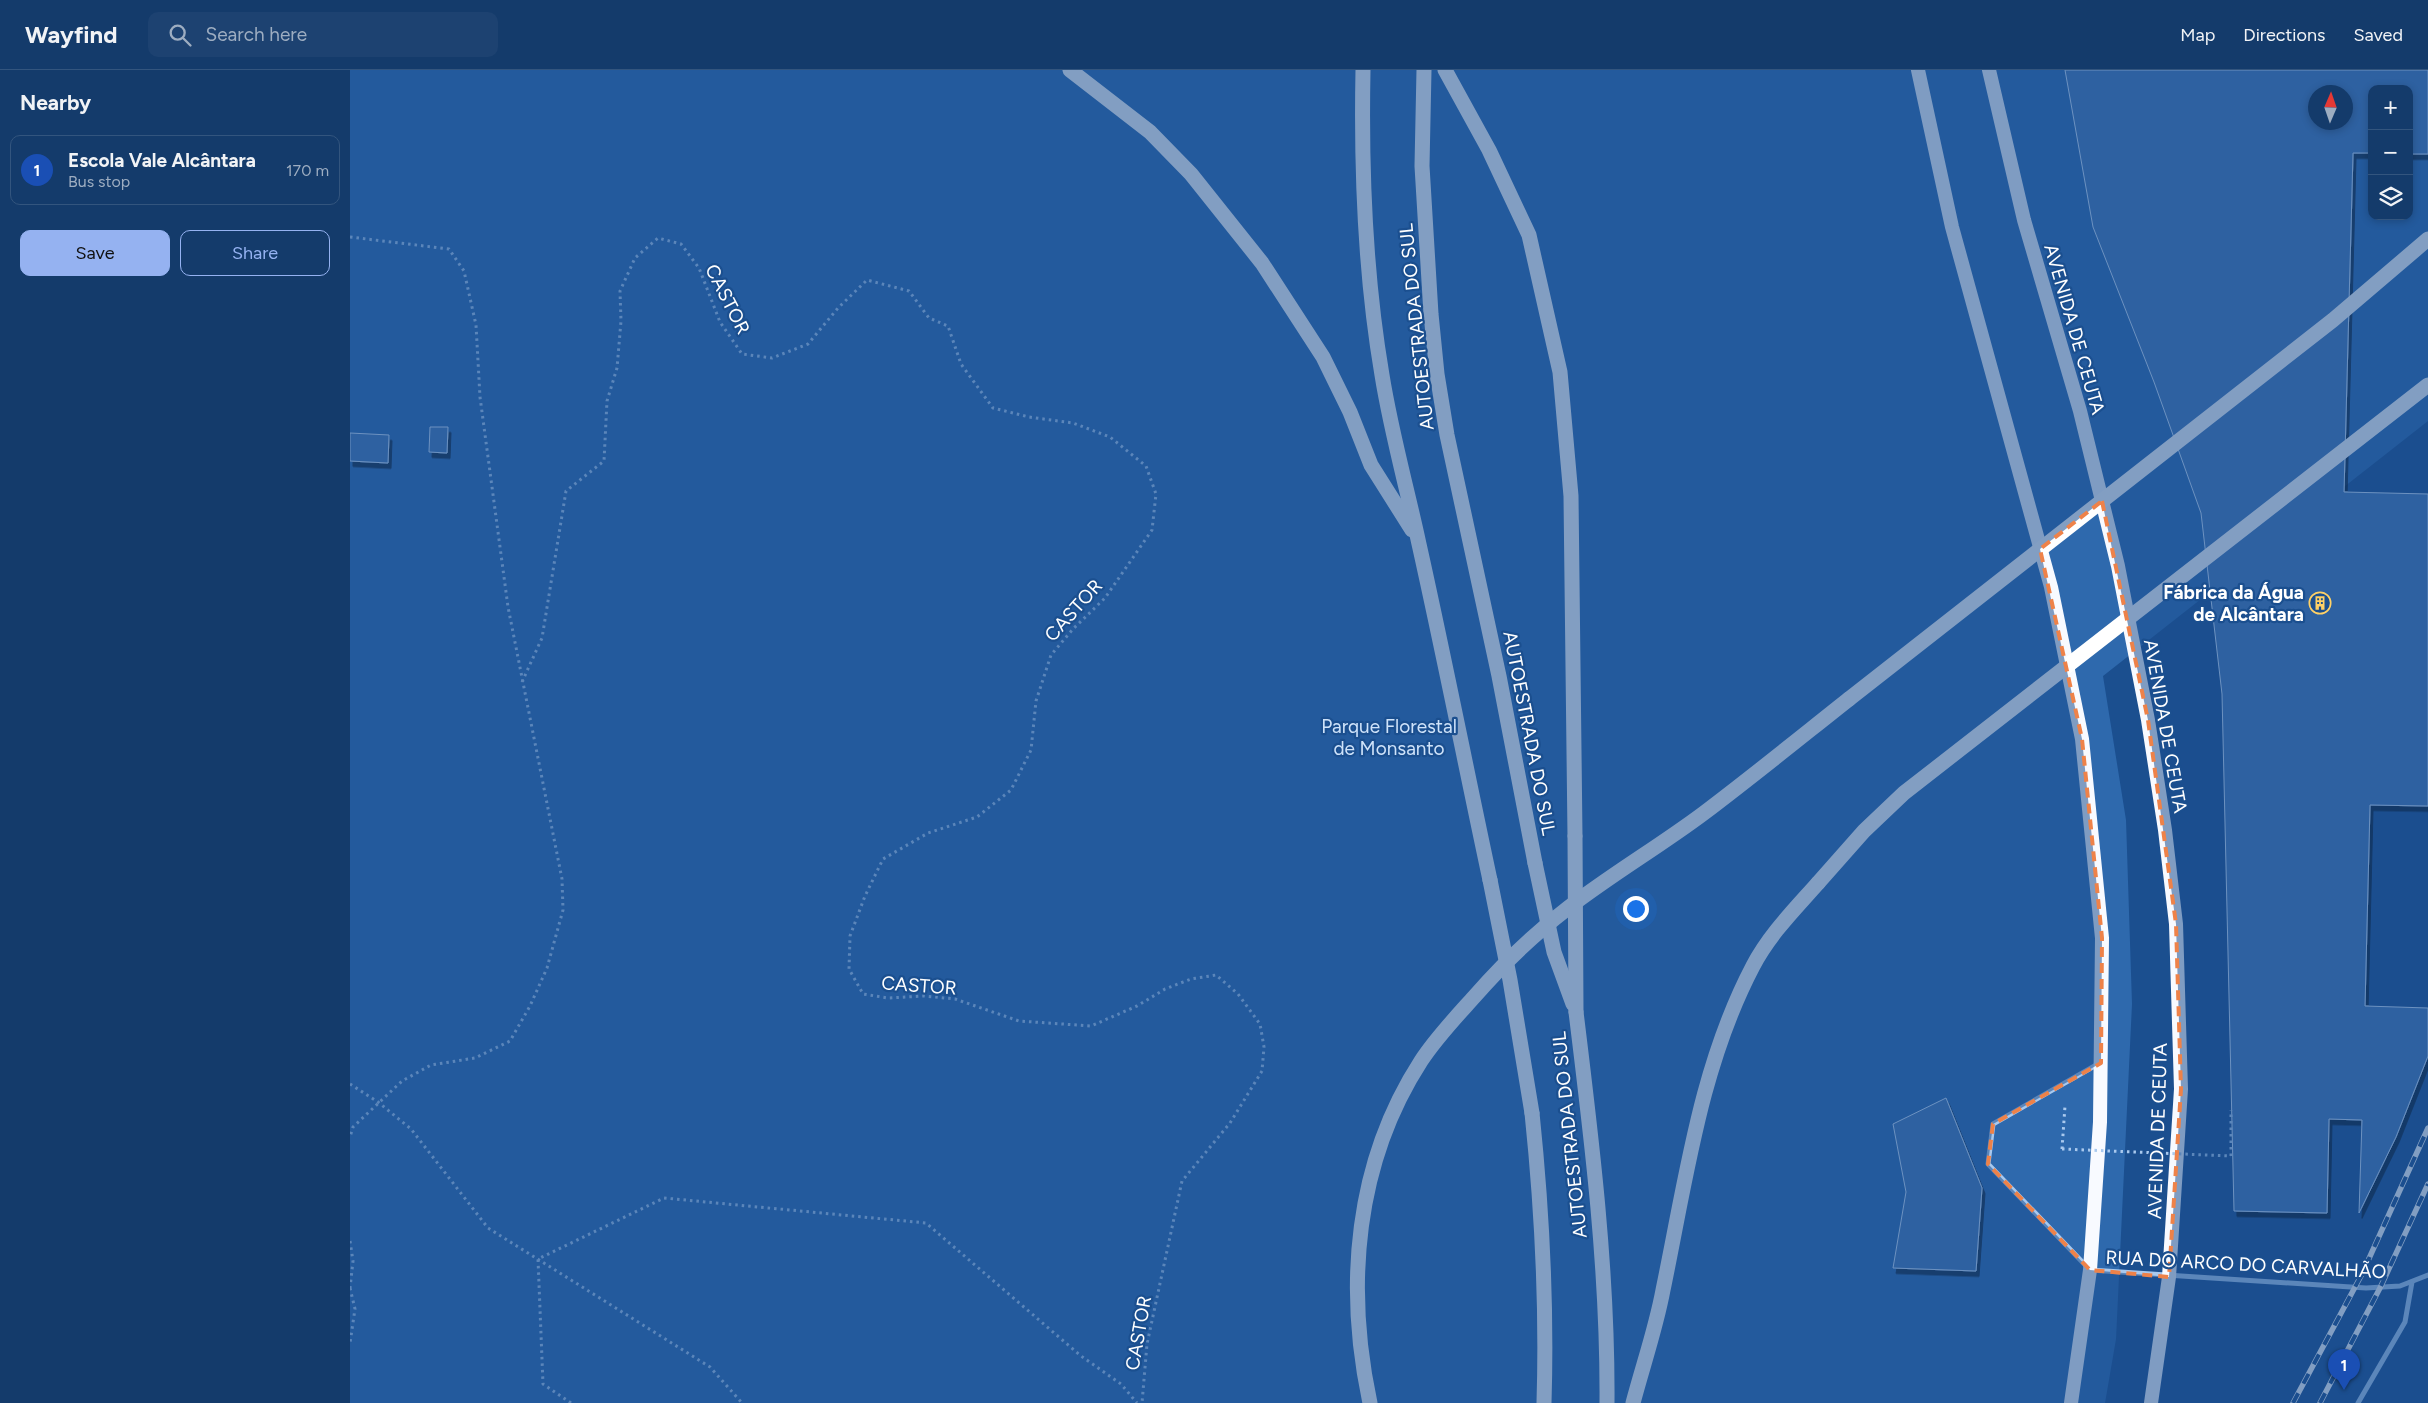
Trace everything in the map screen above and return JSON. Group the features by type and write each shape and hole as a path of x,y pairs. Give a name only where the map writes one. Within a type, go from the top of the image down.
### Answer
{"highway":[{"path":"1070,70 1150,132 1191,174 1262,263 1323,357 1350,412 1371,465 1419,542"},
{"name":"AUTOESTRADA DO SUL","path":"1362,70 1364,173 1373,313 1392,431 1419,542 1490,880 1510,980 1532,1113 1540,1184 1544,1263 1544,1403"},
{"name":"AUTOESTRADA DO SUL","path":"1424,70 1422,166 1430,304 1437,374 1446,435 1499,676 1554,952 1576,1012 1596,1186 1607,1359 1607,1403"},
{"path":"1445,70 1489,150 1529,235 1560,372 1566,434 1573,574 1576,1012"},
{"path":"1918,70 1952,227 2051,588 2082,739 2102,938 2101,1063 2100,1122 2090,1270 2071,1403"},
{"name":"AVENIDA DE CEUTA","path":"1989,70 2024,220 2080,411 2118,566 2148,720 2165,830 2176,924 2181,1089 2169,1277 2151,1403"},
{"path":"1370,1403 1357,1323 1356,1263 1362,1211 1375,1157 1397,1105 1422,1061 1456,1017 1500,967 1567,909 1704,813 2325,326 2428,239"},
{"path":"1633,1403 1663,1292 1693,1136 1704,1093 1725,1032 1753,966 1787,917 1864,831 1904,793 2428,385"}],"street":[{"path":"2090,1270 1988,1164 1993,1124 2101,1063"},
{"name":"RUA DO ARCO DO CARVALHÃO","path":"2090,1270 2169,1277 2366,1288 2400,1286 2428,1274"},
{"path":"2358,1403 2405,1322 2412,1282"}],"path":[{"path":"350,236 448,250 464,271 476,325 480,397 508,607 562,878 563,910 547,968 530,1006 510,1041 475,1058 431,1065 402,1081 353,1127 350,1137"},
{"name":"CASTOR","path":"522,682 542,638 566,491 604,461 607,401 617,368 621,321 620,291 635,258 658,238 681,244 699,268 720,322 742,354 772,358 808,344 838,308 867,280 909,291 929,318 948,326 961,364 993,408 1029,418 1073,423 1110,437 1146,466 1156,494 1152,530 1104,598 1073,629 1051,655 1036,702 1031,750 1012,790 977,818 928,832 883,859 865,896 850,936 849,969 863,994 888,998 924,996 956,999 1019,1021 1091,1026 1137,1006 1165,989 1191,979 1216,975 1238,994 1260,1024 1264,1048 1262,1071 1230,1123 1182,1181 1147,1344 1142,1403"},
{"path":"2066,1083 2062,1149 2231,1156 2231,1110"},
{"path":"350,1084 378,1102 411,1129 488,1228 710,1367 742,1403"},
{"path":"538,1259 664,1198 926,1223 1081,1356 1121,1384 1137,1403"},
{"path":"350,1241 353,1261 350,1288 355,1309 350,1343"},
{"path":"538,1259 543,1384 570,1403"}],"highlighted area":[{"path":"2102,501 2148,720 2176,924 2181,1089 2169,1277 2090,1270 1988,1164 1993,1124 2101,1063 2102,938 2082,739 2040,549"}],"green space":[{"name":"Parque Florestal de Monsanto","path":"350,70 2428,70 2428,421 2103,676 2126,820 2132,1004 2116,1339 2105,1403 350,1403"}],"building":[{"name":"Fábrica da Água de Alcântara","path":"2065,70 2428,70 2428,154 2413,154 2413,85 2368,85 2368,153 2353,153 2344,492 2428,494 2428,806 2370,805 2365,1006 2428,1008 2428,1056 2396,1137 2359,1213 2362,1120 2329,1119 2327,1213 2234,1211 2222,694 2201,513 2154,382 2093,227"},
{"path":"430,427 448,427 447,453 429,452"},
{"path":"350,433 389,435 388,463 350,461"},
{"path":"1946,1098 1982,1188 1976,1271 1893,1268 1906,1192 1893,1124"}],"railway":[{"path":"2293,1403 2362,1274 2428,1128"},
{"path":"2320,1403 2381,1286 2428,1184"}],"place":[{"name":"Fábrica da Água de Alcântara","path":"2320,603"},
{"name":"Escola Vale Alcântara","path":"2344,1390"}]}
